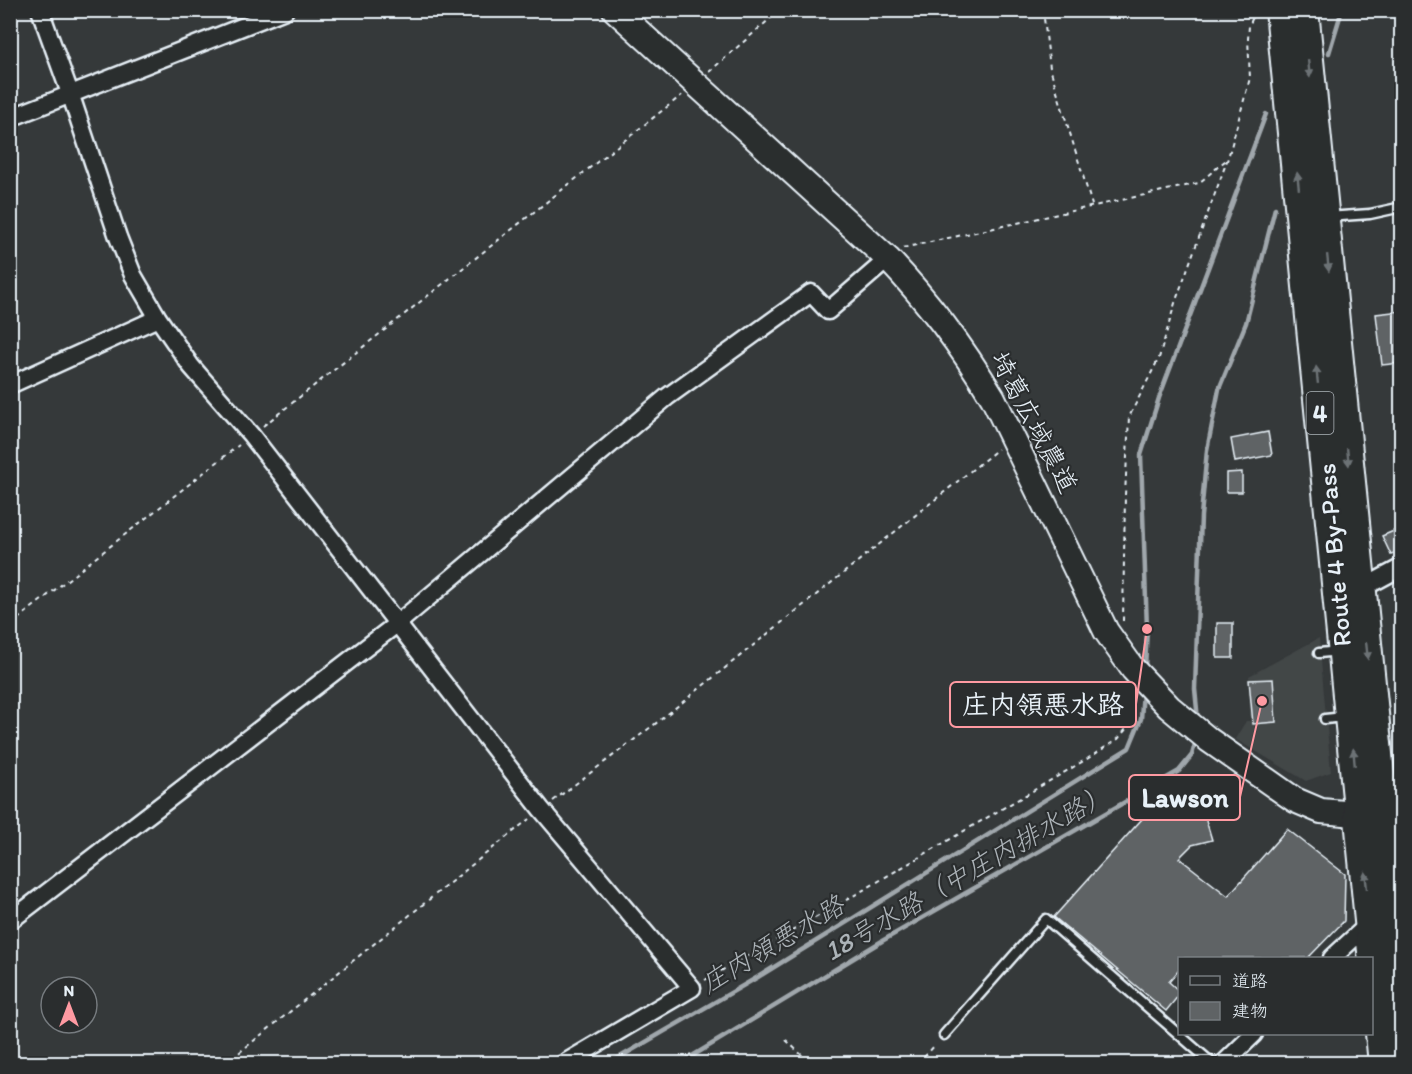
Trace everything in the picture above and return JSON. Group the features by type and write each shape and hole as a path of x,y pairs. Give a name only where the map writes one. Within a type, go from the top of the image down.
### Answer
{"highway":[{"name":"Route 4 By-Pass","path":"1281,10 1337,718 1382,817 1370,923 1384,1064"},
{"name":"Route 4 By-Pass","path":"1303,10 1401,1005"}],"street":[{"path":"40,10 118,237 133,275 158,318 191,366 251,435 541,809 692,988 563,1064"},
{"path":"10,118 71,96 285,10"},
{"name":"埼葛広域農道","path":"615,10 888,259 920,293 975,367 1014,438 1106,631 1124,659 1151,688 1209,740 1239,757 1295,800 1330,813 1382,817"},
{"path":"10,921 398,623 668,397 811,293 828,311 888,259"},
{"path":"10,385 158,318"},
{"path":"1361,590 1401,567"},
{"path":"1333,957 1370,923"},
{"path":"1223,1064 1253,1035"}],"lane":[{"path":"1324,218 1370,214 1401,207"},
{"path":"944,1035 1046,919 1178,1034"},
{"path":"1179,1035 1212,1064"}],"path":[{"path":"10,625 696,84 780,10"},
{"path":"1043,10 1050,68 1092,206"},
{"path":"692,988 872,885 1118,739 1127,728 1122,637 1129,417 1159,358 1175,303 1228,158 1250,78 1249,26 1256,10"},
{"path":"888,259 901,248 1199,183 1228,158"},
{"path":"225,1064 541,809 659,721 1014,438"},
{"path":"918,1064 944,1035"},
{"path":"786,1040 811,1064"}],"shaded area":[{"path":"1319,638 1331,772 1306,781 1235,739 1246,721 1250,721 1249,676"}],"building":[{"path":"1401,311 1401,363 1382,365 1376,314"},
{"path":"1268,432 1272,455 1235,462 1231,439"},
{"path":"1242,472 1242,492 1226,492 1226,473"},
{"path":"1401,528 1401,551 1391,555 1382,536"},
{"path":"1217,623 1233,623 1233,658 1217,658"},
{"path":"1273,679 1276,722 1253,724 1249,680"},
{"path":"1193,777 1212,840 1192,845 1179,858 1228,896 1287,829 1345,874 1344,921 1309,957 1178,957 1178,971 1169,982 1178,990 1178,996 1166,1011 1054,917 1142,819 1140,817 1155,803 1189,793 1182,785"}],"waterway":[{"name":"18号水路（中庄内排水路）","path":"1329,53 1342,10"},
{"name":"庄内領悪水路","path":"1145,668 1147,629 1141,455 1159,398 1266,114"},
{"name":"18号水路（中庄内排水路）","path":"1198,720 1195,689 1201,516 1207,450 1219,389 1246,323 1275,208"},
{"name":"庄内領悪水路","path":"608,1064 758,977 1129,748 1141,719 1143,691"},
{"name":"18号水路（中庄内排水路）","path":"679,1064 882,941 1179,771 1192,755 1196,740"}],"place":[{"name":"庄内領悪水路","path":"1147,629"},
{"name":"Lawson","path":"1262,701"}]}
